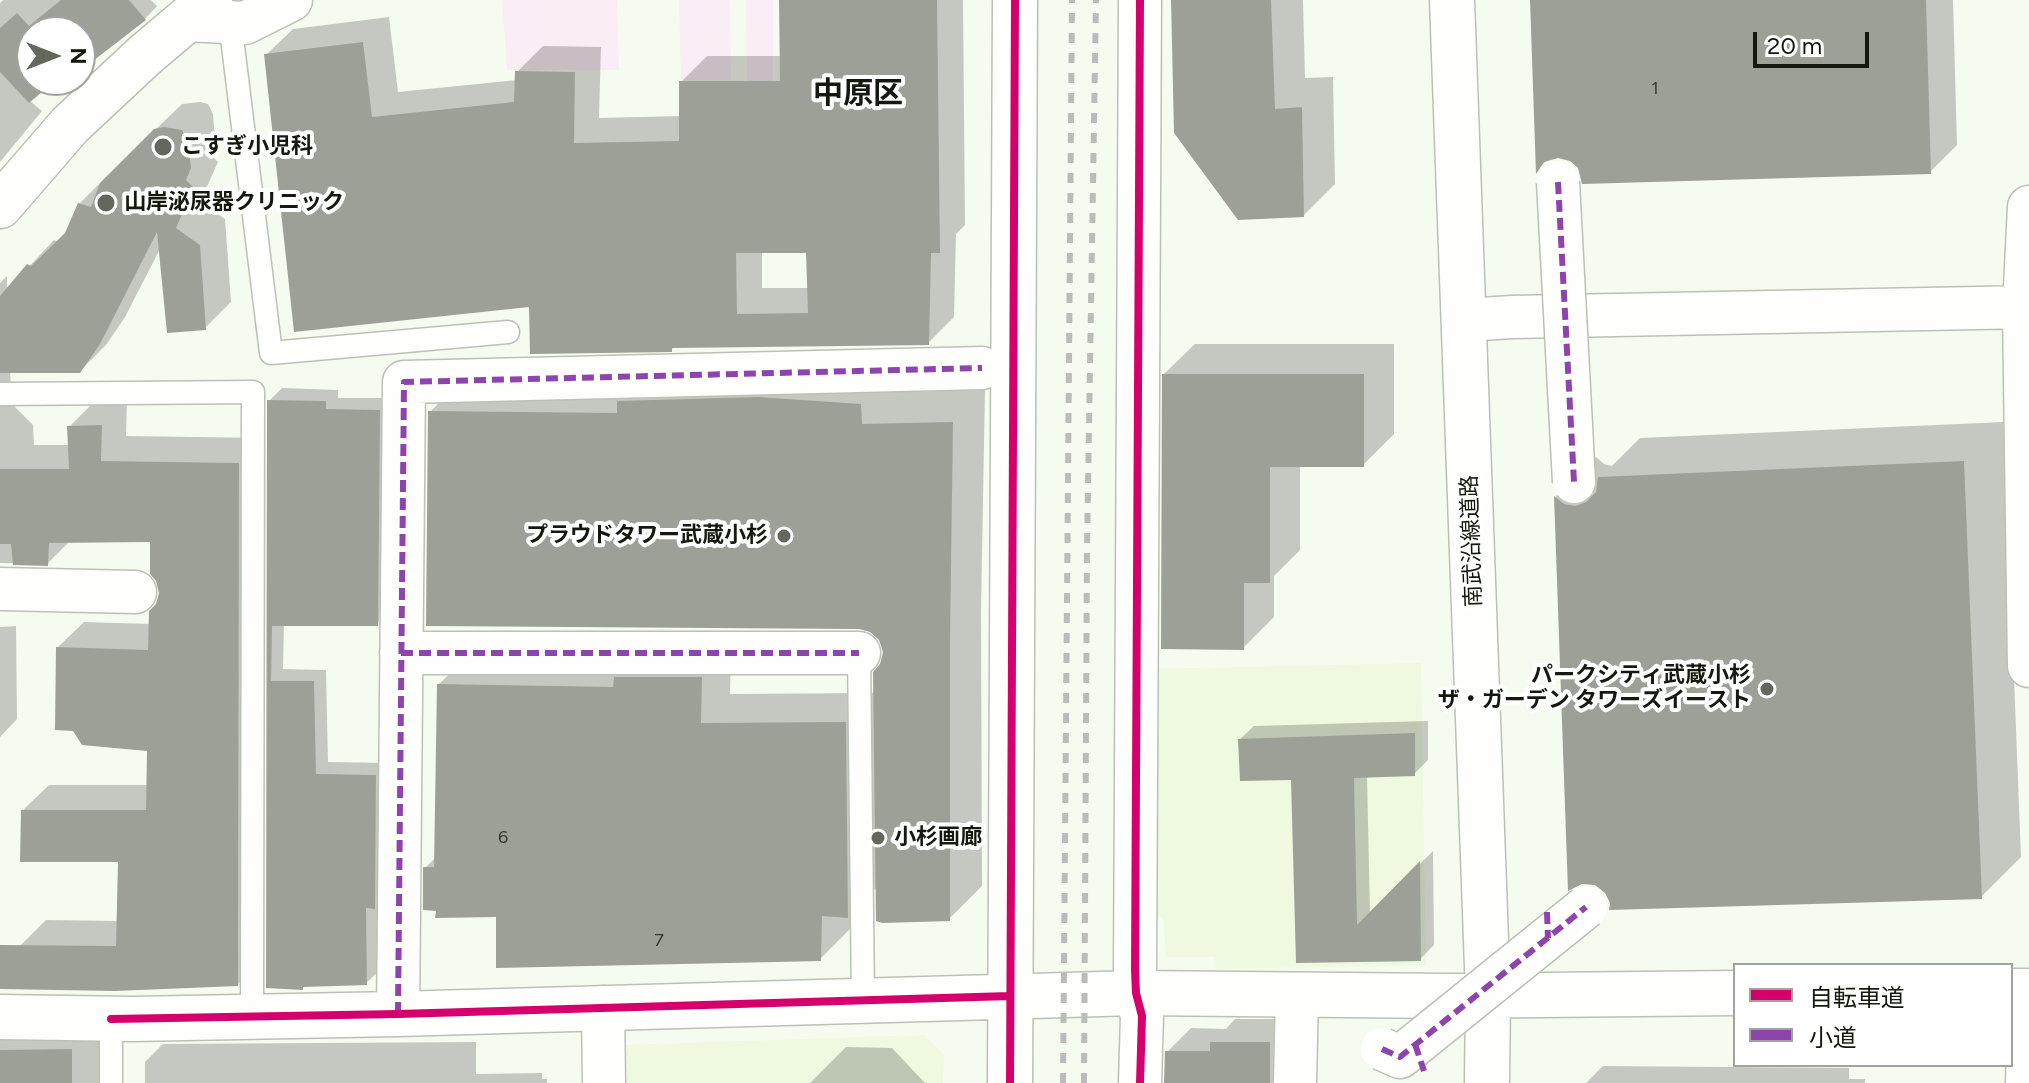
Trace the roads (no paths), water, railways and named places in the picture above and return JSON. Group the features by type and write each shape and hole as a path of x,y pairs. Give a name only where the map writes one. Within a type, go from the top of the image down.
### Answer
{"main road":[{"path":"1010,1083 1015,0"},
{"name":"南武沿線道路","path":"1452,0 1488,995 1487,1083"},
{"path":"0,206 70,125 145,55 209,14"},
{"path":"0,1017 111,1019 398,1014 1136,993 1733,993"}],"street":[{"path":"209,14 245,23 291,0"},
{"path":"1140,0 1136,993 1142,1016 1140,1083"},
{"path":"1558,182 1574,482"},
{"path":"2029,207 2026,307 2029,666"},
{"path":"1464,320 2026,307"},
{"path":"398,1014 404,382 982,368"},
{"path":"0,589 135,592"},
{"path":"401,653 859,653"},
{"path":"1407,1055 1560,919"},
{"path":"1295,1083 1297,995"},
{"path":"603,1007 604,1083"},
{"path":"2027,1083 2029,1014"}],"lane":[{"path":"209,14 271,353 508,332"},
{"path":"0,394 253,392 252,1016"},
{"path":"859,653 863,1000"},
{"path":"111,1019 111,1083"}],"railway":[{"path":"1063,1083 1072,0"},
{"path":"1084,1083 1087,549 1096,0"}],"place":[{"name":"こすぎ小児科","path":"163,147"},
{"name":"山岸泌尿器クリニック","path":"106,203"},
{"name":"プラウドタワー武蔵小杉","path":"784,536"},
{"name":"パークシティ武蔵小杉 ザ・ガーデン タワーズイースト","path":"1767,689"},
{"name":"小杉画廊","path":"878,838"}],"district":[{"name":"中原区","path":"858,94"}]}
